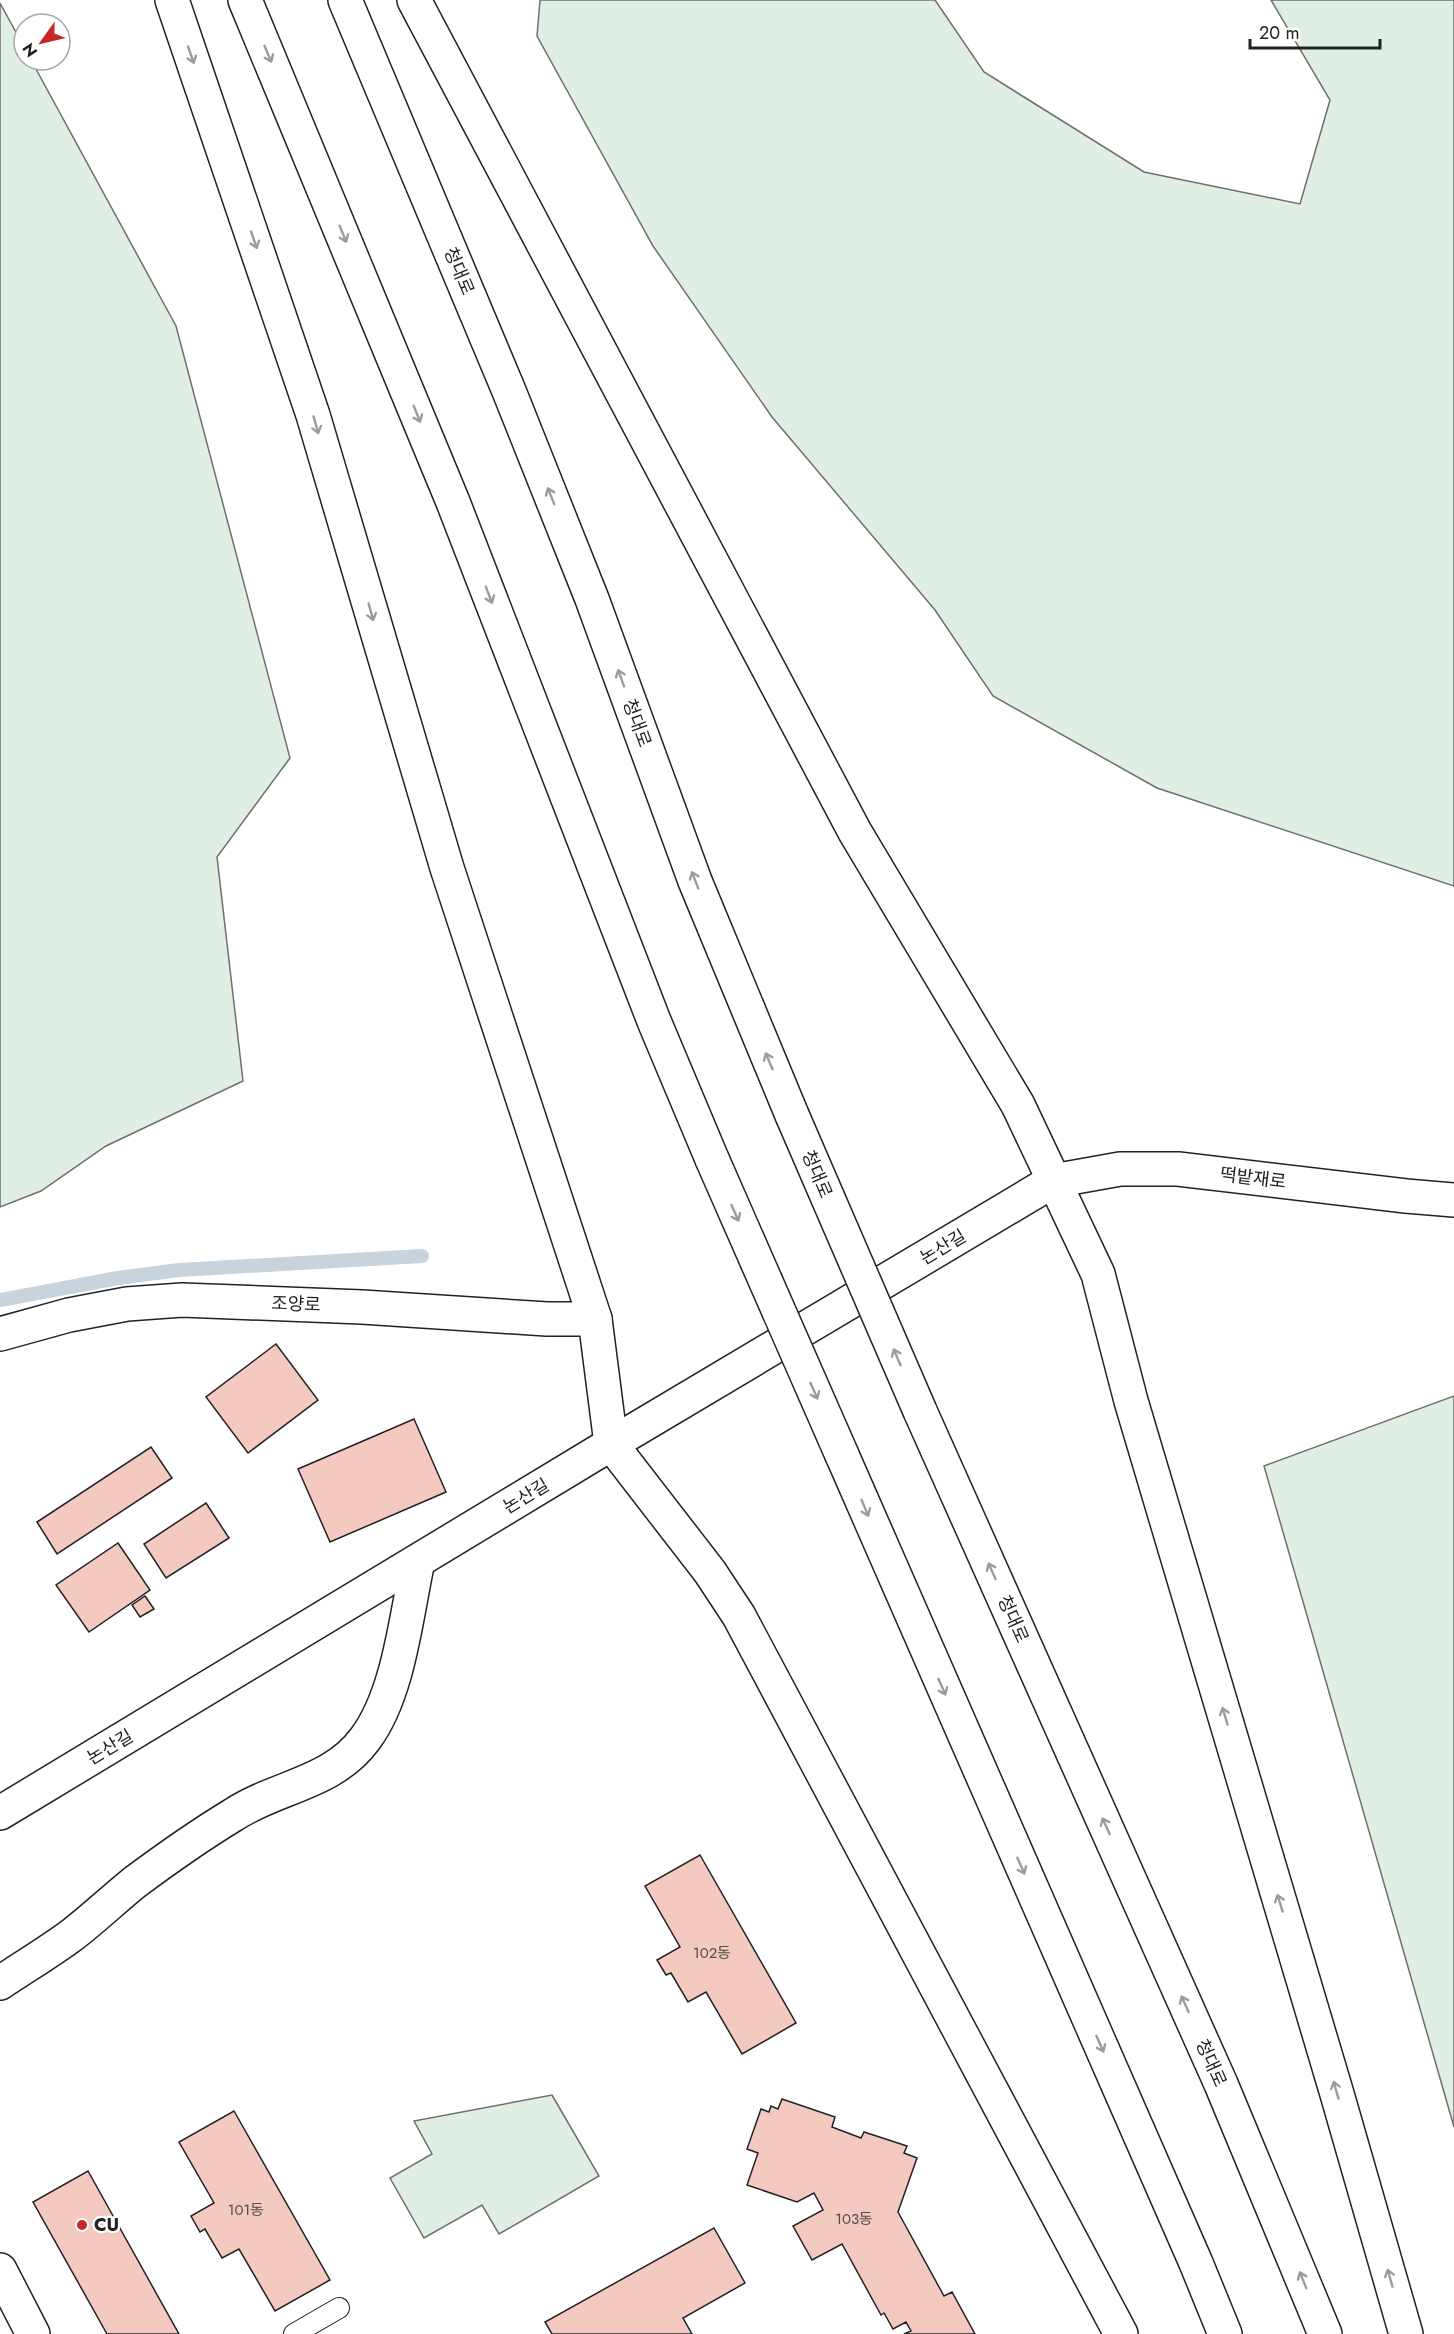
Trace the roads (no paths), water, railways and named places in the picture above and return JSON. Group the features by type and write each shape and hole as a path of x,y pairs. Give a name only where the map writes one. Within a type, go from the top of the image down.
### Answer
{"street":[{"path":"172,0 313,415 447,868 595,1318 611,1444 710,1572 739,1616 1121,2334"},
{"path":"245,0 453,502 654,1021 712,1159 1225,2334"},
{"name":"청대로","path":"345,0 509,391 592,599 695,881 792,1115 920,1411 1221,2084 1325,2334"},
{"path":"414,0 572,294 855,832 1018,1105 1098,1274 1134,1413 1337,2094 1406,2334"},
{"name":"떡밭재로","path":"1053,1181 1120,1168 1178,1169 1454,1200"},
{"name":"논산길","path":"0,1813 611,1444 1053,1181"},
{"name":"조양로","path":"0,1334 69,1315 127,1304 182,1300 362,1307 547,1320 595,1318"},
{"path":"0,1983 72,1935 136,1881 230,1816 249,1805 330,1772 354,1753 366,1738 386,1701 418,1561"},
{"path":"0,2270 33,2334"}],"lane":[{"path":"294,2334 339,2308"}],"waterway":[{"path":"0,1300 118,1278 179,1270 422,1256"}],"place":[{"name":"CU","path":"82,2225"}]}
